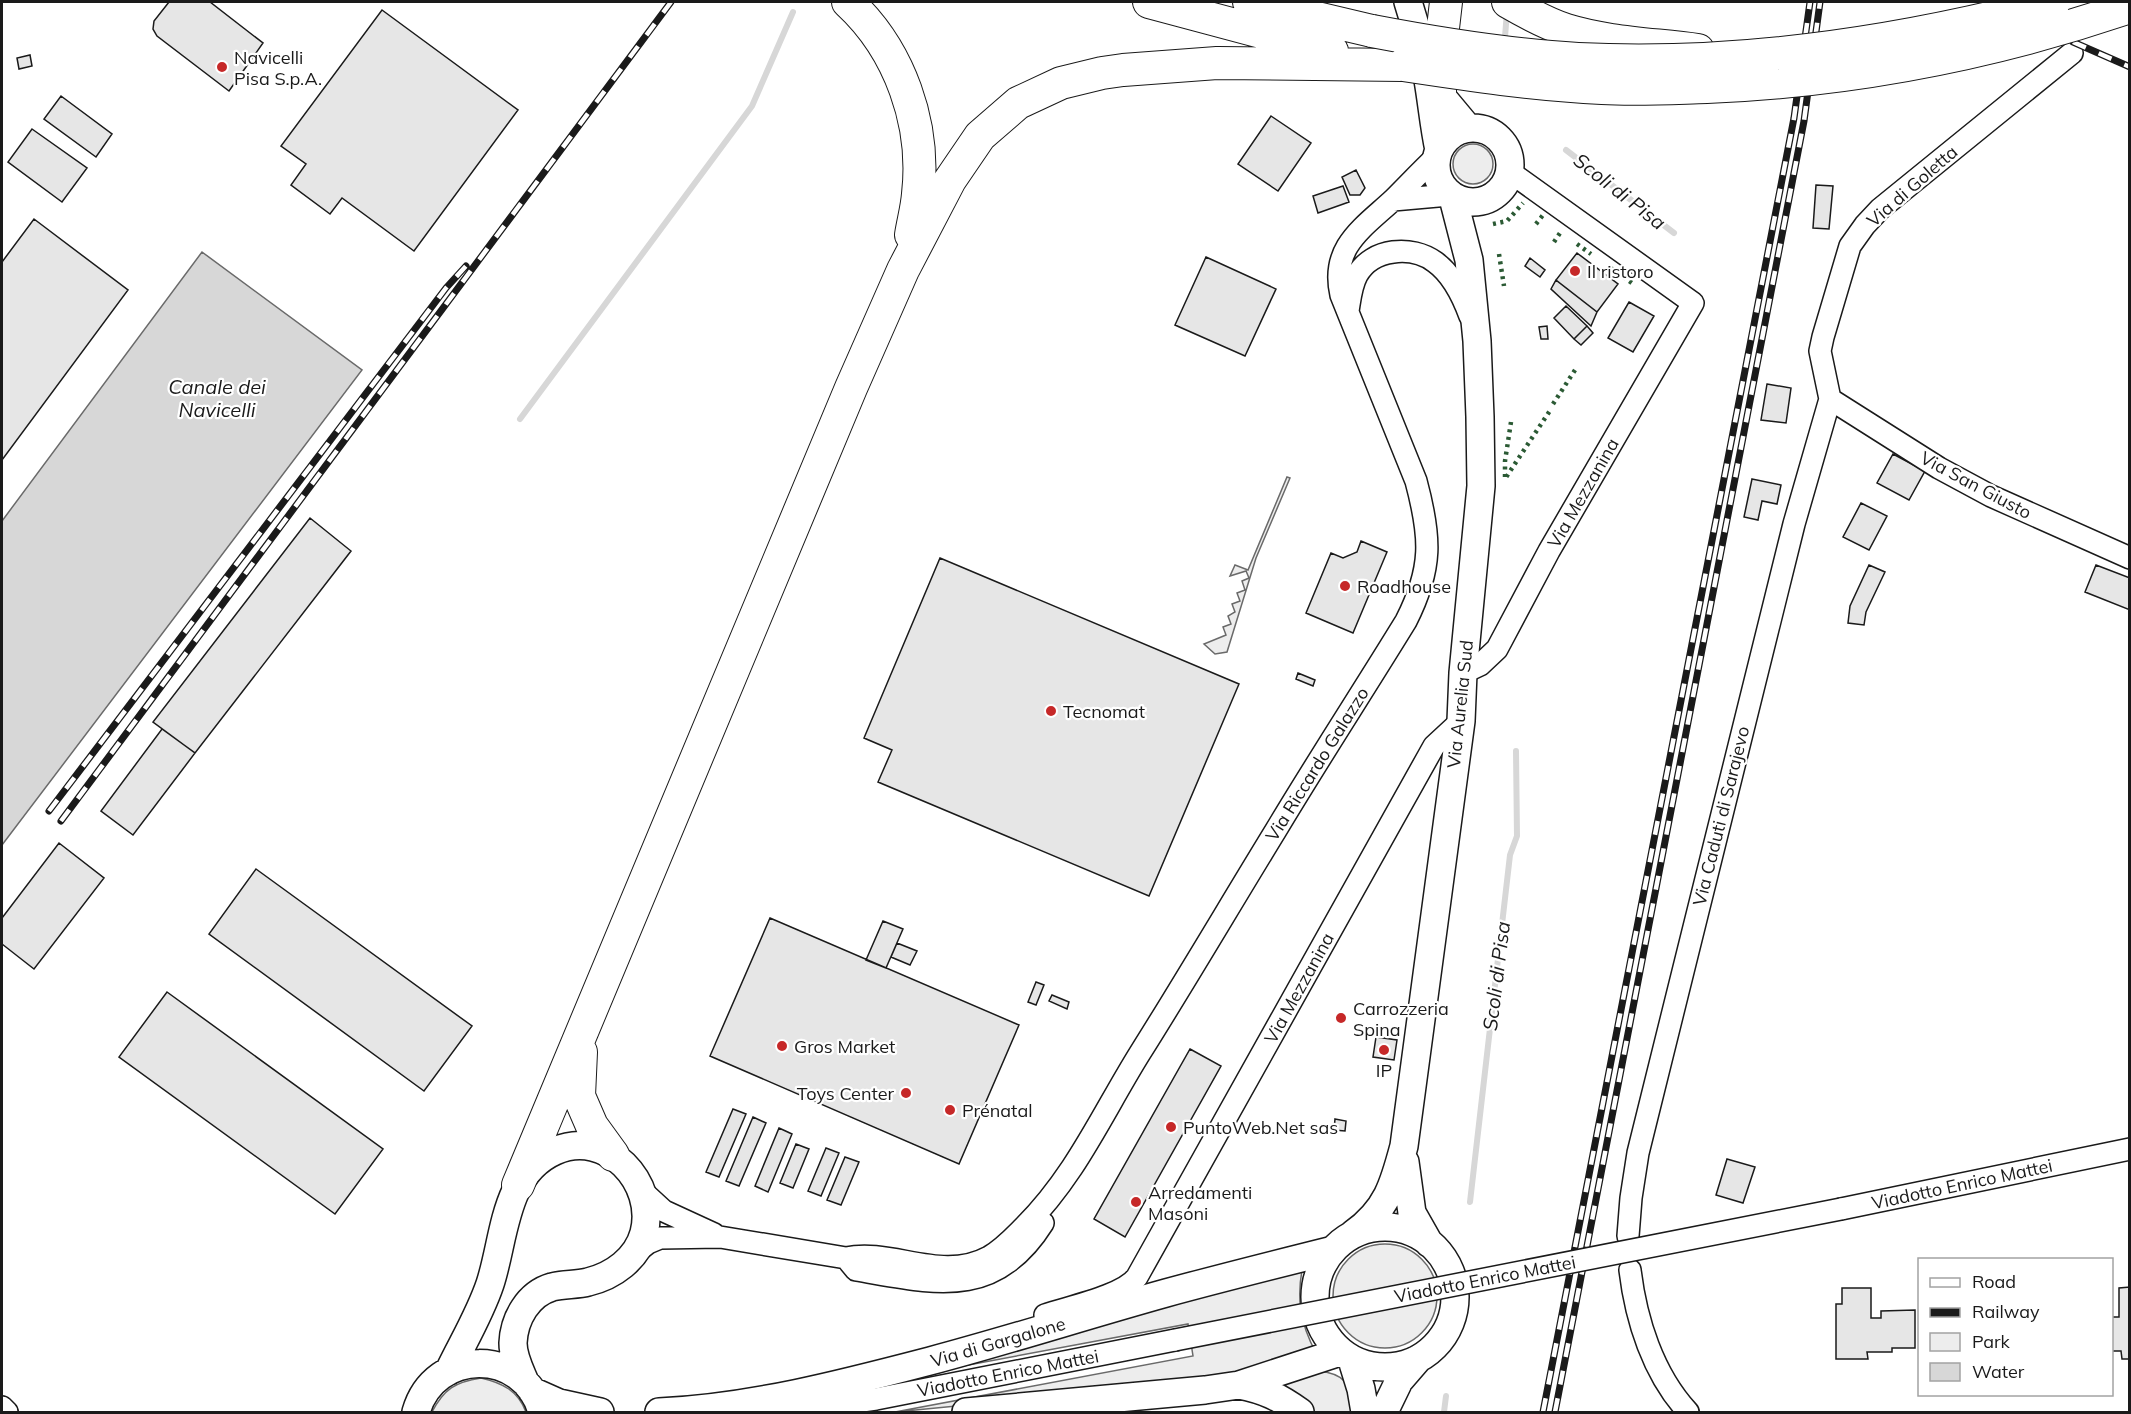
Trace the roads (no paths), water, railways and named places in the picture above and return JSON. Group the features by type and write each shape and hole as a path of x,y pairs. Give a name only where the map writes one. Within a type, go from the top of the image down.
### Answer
{"highway":[{"path":"848,2 876,34 891,57 908,96 918,135 920,164 918,194 903,270"},
{"path":"1149,2 1424,80"},
{"path":"1424,80 1440,54 1446,2"},
{"path":"1508,2 1548,23 1590,36 1750,56"},
{"path":"1259,4 1372,31 1430,42 1513,53 1577,59 1698,60 1750,56 1902,37 2054,2"},
{"path":"518,1185 846,399 903,270 963,159 980,136 1018,103 1061,83 1102,73 1217,63 1261,63 1424,80 1539,83 1603,88 1668,88 1771,83 1856,74 1954,56 2032,38 2130,7"},
{"path":"583,1027 579,1096 592,1126 613,1155"}],"main road":[{"path":"1408,2 1415,25 1438,153 1437,177 1451,196 1469,260"},
{"path":"1424,80 1468,128"},
{"path":"1438,153 1452,134 1468,128 1484,129 1500,139 1507,149 1510,172 1502,190 1485,201 1467,202 1451,196"},
{"path":"1469,260 1485,201"},
{"name":"Via Aurelia Sud","path":"1343,1242 1364,1227 1386,1201 1395,1182 1404,1146 1461,721 1463,673 1481,486 1477,341 1469,260"},
{"path":"449,1371 490,1284 503,1225 518,1185 529,1170 555,1151 588,1145 613,1155 627,1167 640,1189 646,1212 644,1236 633,1255 615,1271 588,1282 552,1287 525,1305 516,1327 513,1344 516,1357 533,1395"},
{"name":"Via Aurelia Sud","path":"1404,1146 1412,1213 1429,1243"},
{"path":"966,1413 1194,1391 1239,1384 1346,1356 1363,1364 1385,1368 1408,1364 1434,1347 1446,1332 1455,1304 1454,1284 1443,1257 1429,1243 1412,1233 1392,1227 1372,1228 1343,1242 1318,1274 1314,1302 1322,1329 1346,1356 1361,1389 1365,1413"},
{"name":"Via di Gargalone","path":"659,1413 699,1411 843,1382 984,1347 1343,1242"},
{"path":"1384,1413 1399,1381 1418,1359"},
{"path":"416,1411 424,1394 435,1381 449,1371 465,1365 487,1364 507,1370 533,1395 600,1413"},
{"path":"1239,1384 1279,1397 1300,1413"}],"street":[{"name":"Via di Goletta","path":"1830,399 1820,351 1850,246 1880,209 2072,53"},
{"name":"Via Riccardo Galazzo","path":"633,1255 648,1243 660,1238 720,1237 846,1258 861,1255 910,1264 947,1267 965,1265 980,1261 1006,1245 1060,1187 1096,1131 1138,1057 1270,840 1406,621 1423,580 1427,560 1427,533 1416,481 1347,311 1339,285 1339,264 1359,230 1393,200 1438,153"},
{"name":"Via Mezzanina","path":"1463,673 1480,665 1497,650 1549,551 1693,303 1510,172"},
{"path":"1393,200 1451,196"},
{"path":"1347,311 1351,290 1365,266 1388,253 1401,251 1418,253 1437,263 1454,283 1470,314 1477,341"},
{"name":"Via San Giusto","path":"1830,399 1939,468 1991,496 2130,558"},
{"name":"Via Caduti di Sarajevo","path":"1628,1236 1632,1187 1638,1153 1791,535 1830,399"},
{"name":"Via Mezzanina","path":"984,1347 1021,1323 1124,1289 1134,1281 1434,746 1461,721"},
{"name":"Viadotto Enrico Mattei","path":"786,1413 840,1405 1842,1209 2130,1149"},
{"name":"Via Riccardo Galazzo","path":"640,1189 664,1211 720,1237"},
{"path":"1145,1262 1165,1294"},
{"path":"1630,1270 1638,1315 1647,1344 1663,1377 1688,1413"},
{"name":"Viadotto Enrico Mattei","path":"699,1411 840,1405"},
{"path":"2,1407 7,1413"}],"water":[{"name":"Canale dei Navicelli","path":"202,252 362,370 2,845 2,521"}],"waterway":[{"name":"Scoli di Pisa","path":"1505,37 1507,11"},
{"path":"520,419 752,106 793,12"},
{"name":"Scoli di Pisa","path":"1566,150 1674,233"},
{"name":"Scoli di Pisa","path":"1470,1202 1510,855 1517,836 1516,751"},
{"name":"Scoli di Pisa","path":"1444,1412 1446,1396"}],"railway":[{"path":"61,821 671,2"},
{"path":"1543,1412 1794,118 1810,2"},
{"path":"1555,1412 1804,121 1820,2"},
{"path":"2073,42 2130,67"},
{"path":"49,811 446,288 466,266"}],"place":[{"name":"Navicelli Pisa S.p.A.","path":"222,67"},
{"name":"Il ristoro","path":"1575,271"},
{"name":"Roadhouse","path":"1345,586"},
{"name":"Tecnomat","path":"1051,711"},
{"name":"Carrozzeria Spina","path":"1341,1018"},
{"name":"Gros Market","path":"782,1046"},
{"name":"IP","path":"1384,1050"},
{"name":"Toys Center","path":"906,1093"},
{"name":"Prénatal","path":"950,1110"},
{"name":"PuntoWeb.Net sas","path":"1171,1127"},
{"name":"Arredamenti Masoni","path":"1136,1202"}]}
